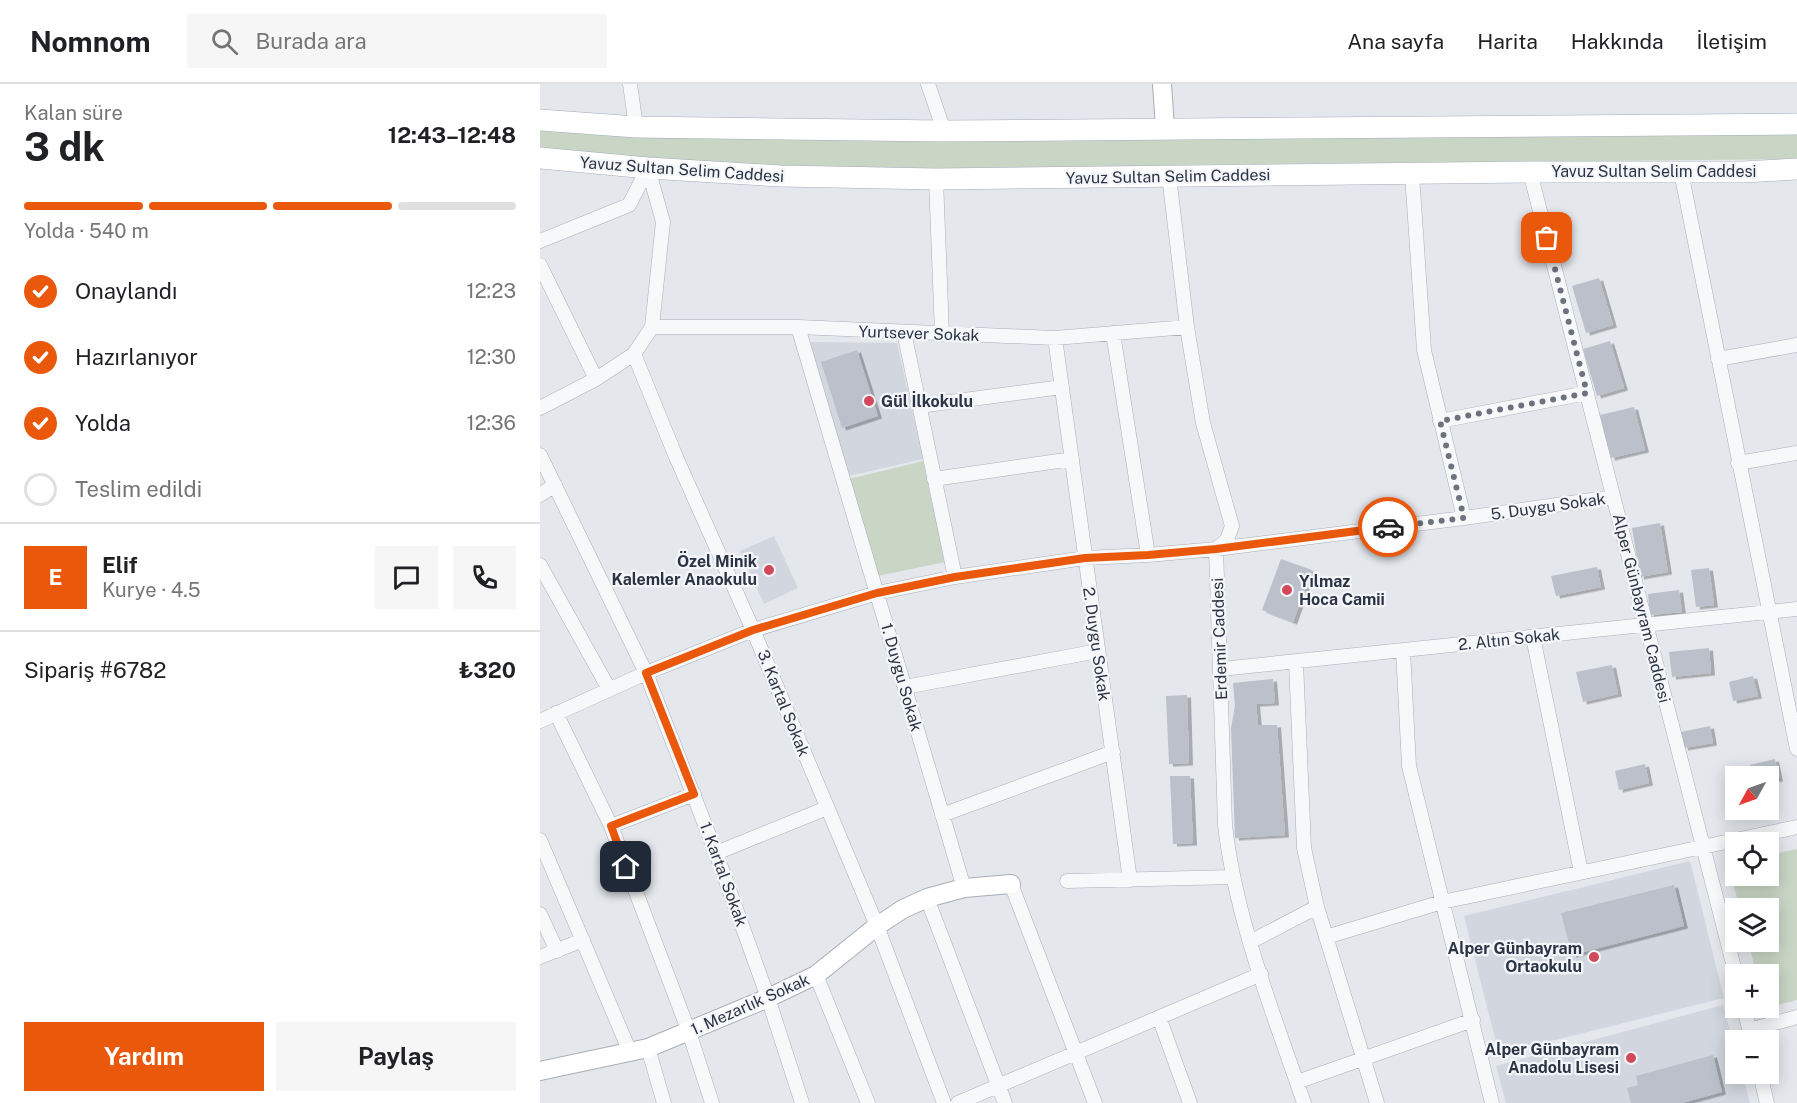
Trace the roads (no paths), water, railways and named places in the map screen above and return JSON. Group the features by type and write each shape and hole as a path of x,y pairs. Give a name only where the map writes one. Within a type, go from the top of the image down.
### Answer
{"main road":[{"path":"540,120 636,127 944,131 1797,123"},
{"name":"Yavuz Sultan Selim Caddesi","path":"540,158 648,168 781,176 936,178 1797,170"}],"street":[{"path":"630,84 636,127"},
{"path":"928,84 944,131"},
{"path":"1162,84 1165,128"},
{"path":"540,241 629,205 648,168"},
{"path":"540,408 596,379 634,354 652,327 663,222 648,168"},
{"name":"Alper Günbayram Caddesi","path":"1530,172 1733,964"},
{"path":"1681,172 1738,463 1769,612 1794,716 1797,749"},
{"path":"1412,174 1424,350 1464,518"},
{"path":"1169,176 1187,327 1203,423 1232,526 1227,540 1216,549"},
{"path":"936,178 942,334"},
{"path":"540,265 596,379"},
{"name":"Yurtsever Sokak","path":"652,327 798,327 1055,338 1187,327"},
{"name":"1. Duygu Sokak","path":"798,327 964,888"},
{"path":"904,333 955,577"},
{"path":"1113,333 1148,555"},
{"name":"2. Duygu Sokak","path":"1055,338 1130,880"},
{"path":"1718,359 1797,345"},
{"name":"3. Kartal Sokak","path":"634,354 877,926 944,1103"},
{"path":"919,406 1062,387"},
{"path":"1440,421 1587,393"},
{"path":"1738,463 1797,453"},
{"name":"1. Kartal Sokak","path":"540,455 646,673 716,853 768,998 802,1103"},
{"path":"934,479 1072,459"},
{"path":"540,495 555,485"},
{"name":"5. Duygu Sokak","path":"540,721 646,673 753,630 877,593 955,577 1085,558 1216,549 1613,497"},
{"name":"Erdemir Caddesi","path":"1216,549 1225,825 1233,877 1250,942 1304,1103"},
{"path":"540,565 609,689"},
{"name":"2. Altın Sokak","path":"1221,669 1797,609"},
{"path":"1533,637 1581,872"},
{"path":"1403,650 1409,766 1492,1103"},
{"path":"905,687 1098,651"},
{"path":"1296,662 1304,848 1317,907 1377,1103"},
{"path":"556,714 611,826 689,1032 712,1103"},
{"path":"942,815 1113,752"},
{"path":"611,826 694,794"},
{"path":"716,853 827,808"},
{"path":"1326,937 1442,902 1703,845 1797,827"},
{"path":"540,840 583,940 664,1103"},
{"path":"1067,881 1233,877"},
{"path":"1011,884 1095,1103"},
{"name":"1. Mezarlık Sokak","path":"540,1071 639,1050 689,1032 816,975 877,926 903,909 927,898 964,888 1011,884"},
{"path":"927,898 1005,1103"},
{"path":"1250,942 1317,907"},
{"path":"540,915 557,951"},
{"path":"540,957 583,940"},
{"path":"958,1103 1261,974"},
{"path":"816,975 868,1103"},
{"path":"1159,1017 1190,1103"},
{"path":"1766,1030 1797,1017"},
{"path":"1297,1082 1473,1020"},
{"path":"1762,1084 1767,1103"}],"place":[{"name":"Gül İlkokulu","path":"869,401"},
{"name":"Özel Minik Kalemler Anaokulu","path":"769,570"},
{"name":"Yılmaz Hoca Camii","path":"1287,590"},
{"name":"Alper Günbayram Ortaokulu","path":"1594,957"},
{"name":"Alper Günbayram Anadolu Lisesi","path":"1631,1058"}]}
